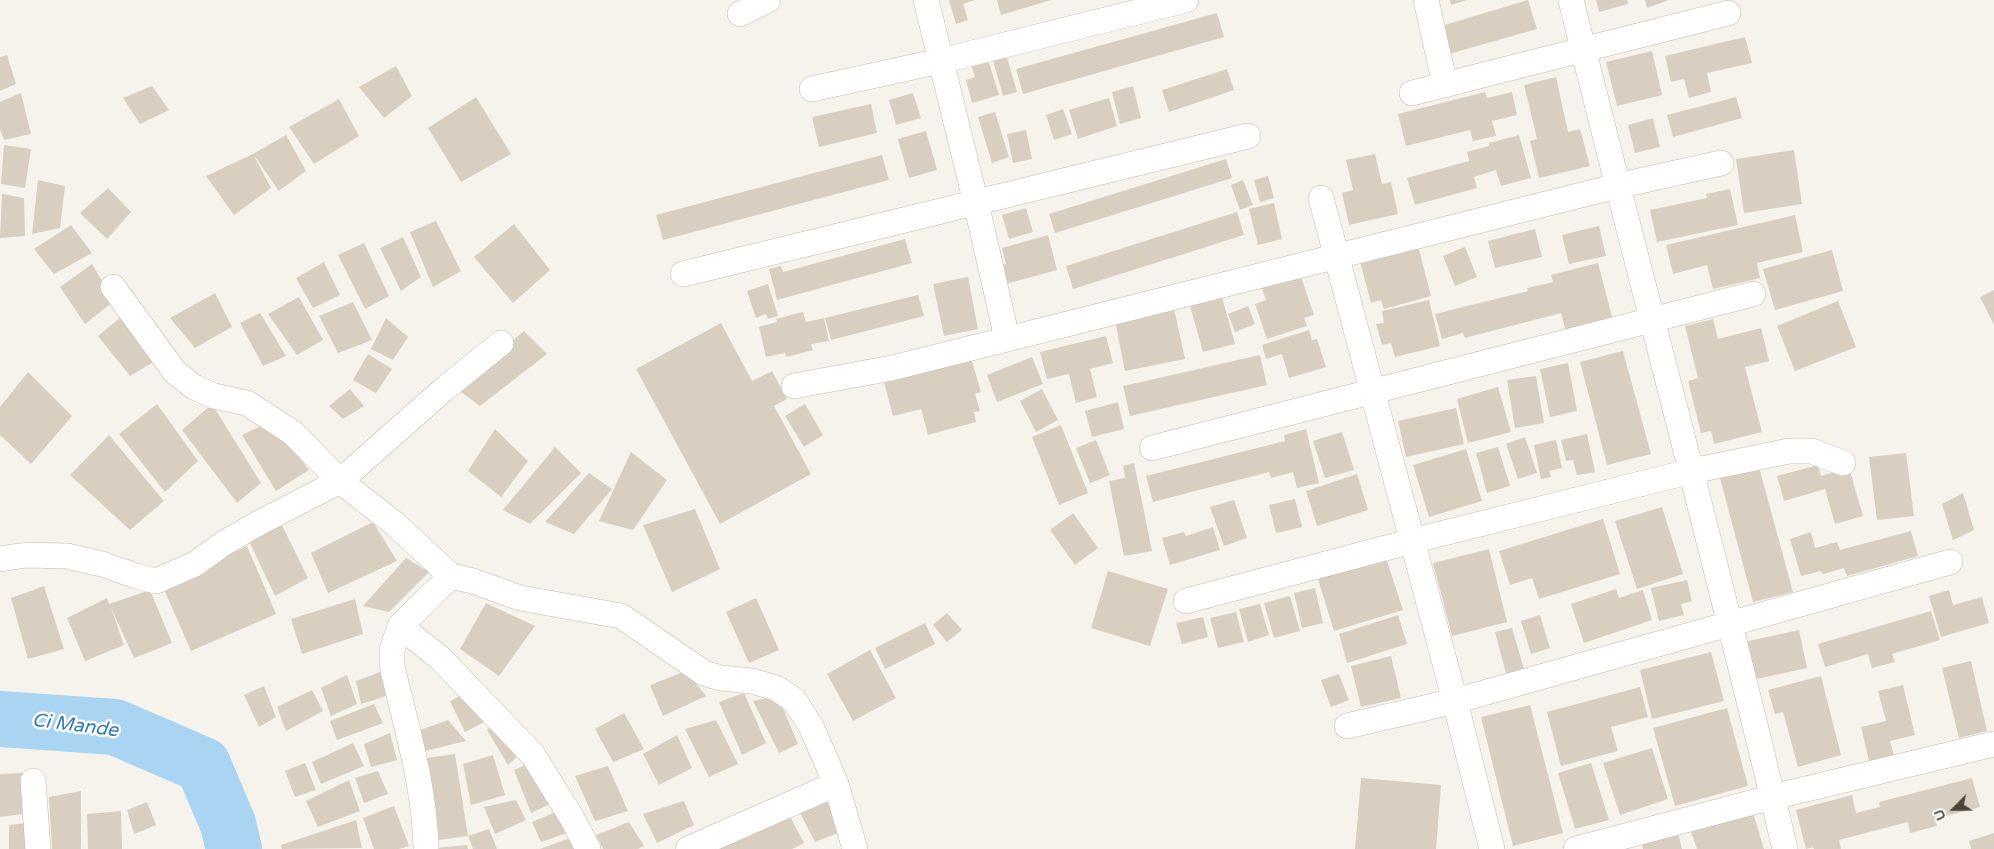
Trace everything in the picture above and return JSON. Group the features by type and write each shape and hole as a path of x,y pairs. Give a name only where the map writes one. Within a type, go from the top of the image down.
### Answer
{"street":[{"path":"740,14 768,0"},
{"path":"926,0 976,202 1006,338"},
{"path":"812,89 940,61 1186,0"},
{"path":"1426,0 1445,85"},
{"path":"1570,0 1692,471 1785,849"},
{"path":"1412,93 1728,14"},
{"path":"683,274 1248,136"},
{"path":"794,386 892,368 1617,186 1721,163"},
{"path":"1320,198 1455,701 1492,849"},
{"path":"113,287 175,372 194,387 214,396 247,403 293,433 340,481 395,524 451,576 473,581 520,598 621,616 704,673 720,678 752,681 776,688 794,700 807,720 836,784 856,849"},
{"path":"1152,448 1754,294"},
{"path":"0,559 27,555 67,556 102,564 156,581 195,564 224,543 257,524 340,481 443,390 501,344"},
{"path":"1186,601 1412,541 1692,471 1789,451 1812,451 1843,463"},
{"path":"1346,726 1455,701 1950,562"},
{"path":"426,849 426,830 420,788 392,666 392,650 400,626 451,576"},
{"path":"400,626 441,659 533,755 572,818 588,849"},
{"path":"1576,849 1773,797 1994,744"},
{"path":"33,781 38,849"},
{"path":"688,849 836,784"}],"building":[{"path":"949,0 975,0 963,4 968,20 956,24"},
{"path":"997,0 1051,0 1001,15"},
{"path":"1450,0 1467,0 1451,5"},
{"path":"1528,0 1537,29 1449,54 1441,26"},
{"path":"1596,0 1627,0 1628,4 1599,12"},
{"path":"1645,0 1669,0 1647,8"},
{"path":"1217,13 1224,37 1023,94 1016,69"},
{"path":"1745,37 1752,63 1707,73 1711,92 1689,98 1684,79 1671,82 1665,56"},
{"path":"1652,51 1662,95 1617,106 1606,62"},
{"path":"1006,54 1017,92 1003,96 992,57"},
{"path":"7,55 16,84 0,91 0,57"},
{"path":"987,56 999,95 972,103 966,80 975,77 970,61"},
{"path":"396,66 412,96 384,118 359,87"},
{"path":"1227,69 1234,90 1169,112 1162,90"},
{"path":"1556,77 1568,132 1580,129 1590,166 1539,178 1530,141 1537,139 1524,85"},
{"path":"152,86 169,110 140,124 123,98"},
{"path":"1133,86 1141,118 1120,124 1112,92"},
{"path":"1485,92 1487,98 1512,92 1517,115 1492,121 1496,136 1473,141 1470,130 1406,146 1398,114"},
{"path":"21,93 31,134 4,140 0,129 0,102"},
{"path":"913,93 921,118 896,125 889,100"},
{"path":"476,97 511,154 461,182 428,128"},
{"path":"1736,97 1742,118 1673,137 1667,115"},
{"path":"1109,98 1117,126 1078,139 1069,110"},
{"path":"339,99 359,136 314,164 289,127"},
{"path":"871,104 877,133 819,147 812,117"},
{"path":"1063,109 1072,134 1054,140 1046,115"},
{"path":"995,112 1009,157 992,163 978,117"},
{"path":"1653,118 1660,147 1635,153 1628,125"},
{"path":"1026,130 1032,159 1013,163 1007,134"},
{"path":"926,131 937,170 909,178 898,139"},
{"path":"286,135 306,171 279,191 253,154"},
{"path":"1519,135 1531,178 1501,186 1496,170 1474,177 1477,188 1415,205 1407,178 1469,161 1467,152 1489,146 1489,143"},
{"path":"4,145 31,149 25,188 1,184"},
{"path":"1794,150 1802,204 1744,213 1736,159"},
{"path":"253,154 271,188 234,215 206,176"},
{"path":"1375,154 1382,184 1391,182 1398,214 1349,225 1342,193 1353,190 1346,160"},
{"path":"882,155 889,180 663,240 656,215"},
{"path":"1226,159 1232,178 1055,233 1049,214"},
{"path":"1268,176 1274,198 1260,202 1254,180"},
{"path":"38,180 65,186 60,228 32,234"},
{"path":"1243,180 1253,205 1240,210 1231,185"},
{"path":"108,188 131,212 107,239 80,213"},
{"path":"1730,189 1738,225 1657,242 1650,210 1707,198 1706,194"},
{"path":"2,194 24,198 25,236 0,238"},
{"path":"1274,203 1282,239 1258,245 1249,209"},
{"path":"1026,208 1033,232 1009,239 1002,215"},
{"path":"1237,212 1244,235 1073,289 1066,266"},
{"path":"1795,215 1803,252 1757,263 1760,278 1713,289 1707,265 1673,274 1666,245"},
{"path":"436,221 461,271 433,287 410,232"},
{"path":"514,224 550,270 513,303 474,257"},
{"path":"71,225 92,253 54,274 34,249"},
{"path":"1599,226 1606,256 1569,264 1562,235"},
{"path":"1535,229 1542,257 1495,268 1488,241"},
{"path":"1048,235 1057,270 1006,284 1001,266 1006,264 1002,248"},
{"path":"403,237 421,277 401,291 380,248"},
{"path":"905,239 912,263 777,300 769,269 781,266 783,272"},
{"path":"1417,242 1431,296 1384,309 1381,300 1371,303 1359,258"},
{"path":"364,243 389,296 365,309 338,255"},
{"path":"1465,247 1477,277 1455,286 1443,256"},
{"path":"1832,250 1843,291 1775,310 1763,269"},
{"path":"324,262 340,295 313,308 296,278"},
{"path":"1598,263 1613,320 1566,332 1561,313 1465,338 1463,333 1442,339 1435,314 1528,291 1527,288 1553,282 1551,275"},
{"path":"92,264 114,301 85,324 60,287"},
{"path":"1299,271 1314,315 1304,318 1307,326 1267,339 1255,304 1266,300 1260,283"},
{"path":"968,277 978,329 944,336 933,284"},
{"path":"768,284 778,316 768,319 766,314 756,318 747,291"},
{"path":"1994,290 1994,325 1980,297"},
{"path":"215,293 232,327 195,348 170,318"},
{"path":"918,295 924,316 831,340 825,318"},
{"path":"299,297 323,340 297,355 268,314"},
{"path":"1222,297 1235,344 1203,352 1190,306"},
{"path":"1429,300 1440,346 1395,357 1391,343 1382,345 1376,324 1384,323 1382,311"},
{"path":"1838,301 1856,347 1795,371 1777,326"},
{"path":"353,302 372,340 338,353 319,316"},
{"path":"1173,304 1185,359 1125,371 1114,316"},
{"path":"1248,306 1255,324 1235,332 1228,314"},
{"path":"803,312 806,322 824,318 829,341 811,344 813,350 786,357 785,353 766,357 759,327 777,322 776,319"},
{"path":"126,313 162,357 130,376 98,336"},
{"path":"260,313 286,356 263,366 240,323"},
{"path":"386,318 408,337 393,360 371,349"},
{"path":"1713,319 1718,339 1761,328 1769,361 1745,367 1762,432 1714,444 1711,431 1701,433 1688,381 1698,378 1685,326"},
{"path":"721,323 752,381 772,371 787,399 774,406 811,474 720,524 636,369"},
{"path":"1309,330 1312,340 1317,339 1326,367 1289,378 1282,354 1266,359 1262,345"},
{"path":"524,331 547,354 480,406 457,389"},
{"path":"1106,336 1113,363 1090,369 1097,397 1076,403 1069,374 1047,379 1040,352"},
{"path":"1623,351 1651,454 1607,465 1580,362"},
{"path":"368,354 392,369 376,393 353,380"},
{"path":"1260,355 1267,385 1130,416 1123,386"},
{"path":"1032,357 1043,384 997,402 987,375"},
{"path":"971,358 981,392 975,394 980,411 974,412 976,422 928,435 921,409 893,416 884,382"},
{"path":"1568,363 1577,411 1550,417 1540,369"},
{"path":"28,372 72,416 31,464 0,435 0,407"},
{"path":"1536,376 1544,423 1515,428 1507,380"},
{"path":"1498,387 1511,432 1468,443 1457,399"},
{"path":"350,389 364,406 343,419 329,406"},
{"path":"1042,389 1058,420 1036,432 1020,401"},
{"path":"1118,402 1124,429 1092,437 1085,411"},
{"path":"157,404 198,461 165,492 119,434"},
{"path":"212,404 261,483 237,503 182,430"},
{"path":"805,404 823,435 804,447 785,416"},
{"path":"1456,408 1464,444 1406,457 1398,421"},
{"path":"271,421 309,470 276,491 242,435"},
{"path":"1061,425 1088,493 1059,505 1032,437"},
{"path":"495,429 528,461 501,497 468,471"},
{"path":"1306,429 1319,483 1297,488 1293,472 1271,478 1269,472 1153,502 1146,476 1285,441 1284,435"},
{"path":"1342,432 1354,470 1325,478 1313,441"},
{"path":"1587,434 1595,472 1577,475 1573,460 1566,461 1561,440"},
{"path":"109,435 164,501 130,530 70,475"},
{"path":"1525,437 1537,473 1518,479 1506,444"},
{"path":"1096,440 1110,475 1090,483 1076,448"},
{"path":"1556,440 1562,468 1549,471 1551,477 1541,479 1534,445"},
{"path":"555,447 581,473 530,524 503,510"},
{"path":"1498,447 1510,486 1487,493 1476,453"},
{"path":"1466,449 1482,501 1429,517 1413,465"},
{"path":"631,452 667,480 633,530 599,521"},
{"path":"1906,453 1914,516 1877,520 1869,457"},
{"path":"1134,463 1152,551 1124,556 1109,481 1125,478 1123,466"},
{"path":"1818,465 1821,476 1849,468 1863,516 1835,524 1825,489 1784,501 1777,476"},
{"path":"1759,467 1793,592 1753,602 1720,478"},
{"path":"589,473 612,489 574,534 545,522"},
{"path":"1357,474 1368,510 1317,526 1306,491"},
{"path":"1963,493 1974,530 1953,540 1942,504"},
{"path":"1295,499 1302,527 1276,533 1269,505"},
{"path":"1234,500 1247,538 1224,546 1210,507"},
{"path":"1662,507 1683,574 1637,589 1615,521"},
{"path":"695,509 720,569 672,592 643,525"},
{"path":"1073,513 1098,548 1075,565 1050,530"},
{"path":"1603,519 1620,574 1539,599 1532,578 1510,585 1499,551"},
{"path":"280,521 308,578 275,596 248,539"},
{"path":"373,522 397,561 328,593 311,553"},
{"path":"1213,527 1220,550 1170,565 1162,538 1184,532 1186,536"},
{"path":"1911,531 1918,556 1847,576 1844,568 1823,574 1821,571 1801,576 1790,539 1811,532 1815,548 1837,542 1840,550"},
{"path":"247,546 276,614 191,651 163,587"},
{"path":"1489,549 1507,622 1452,636 1433,563"},
{"path":"406,558 429,572 389,612 363,606"},
{"path":"1386,558 1403,610 1334,631 1318,579"},
{"path":"1108,571 1168,589 1150,646 1091,628"},
{"path":"1687,580 1692,601 1681,604 1684,615 1659,621 1651,588"},
{"path":"44,586 64,649 28,659 11,598"},
{"path":"1315,588 1323,623 1302,628 1294,593"},
{"path":"1616,589 1619,598 1643,590 1652,620 1584,643 1571,604"},
{"path":"150,590 172,643 134,658 111,608 124,645 85,661 67,618 107,598 109,604"},
{"path":"1949,590 1953,605 1982,597 1989,623 1941,637 1929,596"},
{"path":"1290,596 1300,631 1274,638 1264,603"},
{"path":"756,598 779,650 749,663 726,612"},
{"path":"355,599 363,634 302,654 291,619"},
{"path":"486,603 535,626 499,676 460,649"},
{"path":"1260,604 1269,635 1248,642 1239,609"},
{"path":"1931,611 1940,640 1892,654 1895,662 1872,668 1868,654 1825,667 1818,644"},
{"path":"1236,612 1244,642 1218,648 1210,618"},
{"path":"947,613 962,630 947,642 933,625"},
{"path":"1398,615 1407,644 1347,663 1339,634"},
{"path":"1540,615 1550,648 1531,654 1521,621"},
{"path":"1203,617 1208,637 1182,644 1176,623"},
{"path":"925,623 935,644 885,669 875,648"},
{"path":"1512,628 1525,673 1507,677 1495,632"},
{"path":"1799,630 1807,668 1752,680 1744,642"},
{"path":"870,650 896,698 853,721 827,674"},
{"path":"1711,652 1724,701 1652,719 1640,670"},
{"path":"1391,656 1401,698 1361,707 1351,666"},
{"path":"1971,661 1987,731 1959,738 1942,668"},
{"path":"686,671 706,696 663,716 650,685"},
{"path":"380,672 389,695 361,704 356,681"},
{"path":"1339,674 1349,700 1331,707 1321,680"},
{"path":"347,675 357,704 331,716 321,688"},
{"path":"1821,676 1841,755 1798,767 1783,712 1775,714 1768,690"},
{"path":"1903,685 1915,735 1890,741 1895,759 1870,765 1861,727 1886,721 1878,691"},
{"path":"264,686 276,717 259,727 244,695"},
{"path":"1640,687 1648,717 1611,727 1618,751 1561,766 1547,712"},
{"path":"312,690 323,711 286,731 277,707"},
{"path":"468,692 486,721 465,732 450,701"},
{"path":"744,693 766,743 742,755 719,702"},
{"path":"778,696 798,744 779,753 753,701"},
{"path":"374,704 383,723 337,740 330,721"},
{"path":"1530,705 1563,833 1513,846 1481,717"},
{"path":"1727,708 1748,786 1675,806 1653,728"},
{"path":"624,713 644,749 613,762 595,729"},
{"path":"448,720 466,741 425,751 420,730"},
{"path":"716,720 738,764 709,777 685,729"},
{"path":"496,721 521,753 508,765 487,730"},
{"path":"390,733 397,760 371,767 364,744"},
{"path":"677,735 692,768 659,785 643,754"},
{"path":"353,743 364,766 321,784 312,762"},
{"path":"1652,748 1668,799 1620,815 1603,763"},
{"path":"455,754 468,836 439,840 427,758"},
{"path":"493,755 505,795 471,805 463,764"},
{"path":"532,762 554,802 531,813 514,770"},
{"path":"305,763 316,790 295,797 285,771"},
{"path":"1591,763 1609,820 1575,829 1558,773"},
{"path":"608,766 628,811 595,821 575,776"},
{"path":"378,771 388,794 364,803 355,778"},
{"path":"23,773 29,813 0,817 0,774"},
{"path":"1361,778 1441,785 1436,849 1355,849"},
{"path":"1972,778 1980,807 1935,819 1937,826 1910,833 1908,822 1839,840 1841,849 1814,849 1813,847 1806,849 1796,810 1852,795 1856,813 1880,807 1879,802"},
{"path":"349,780 360,811 318,827 306,801"},
{"path":"81,791 81,849 52,849 49,797"},
{"path":"827,791 843,831 815,842 796,805"},
{"path":"516,800 526,820 495,834 484,807"},
{"path":"684,801 694,825 657,843 643,814"},
{"path":"147,802 156,825 134,834 127,810"},
{"path":"394,806 409,846 399,849 374,849 363,818"},
{"path":"1751,806 1764,849 1697,849 1689,826"},
{"path":"785,807 804,843 792,849 703,849"},
{"path":"560,810 573,831 541,842 532,822"},
{"path":"121,811 122,849 88,849 87,814"},
{"path":"356,820 362,848 282,849 281,845"},
{"path":"629,822 644,846 638,849 603,849 596,835"},
{"path":"29,823 30,849 9,849 9,825"},
{"path":"489,829 497,849 473,849 468,836"},
{"path":"1678,833 1682,849 1643,849 1642,843"},
{"path":"1994,833 1994,849 1971,849 1969,841"},
{"path":"570,838 575,849 540,849"},
{"path":"467,845 468,849 435,849 435,848"}],"waterway":[{"name":"Ci Mande","path":"0,719 115,727 203,765 228,824 234,849"}]}
